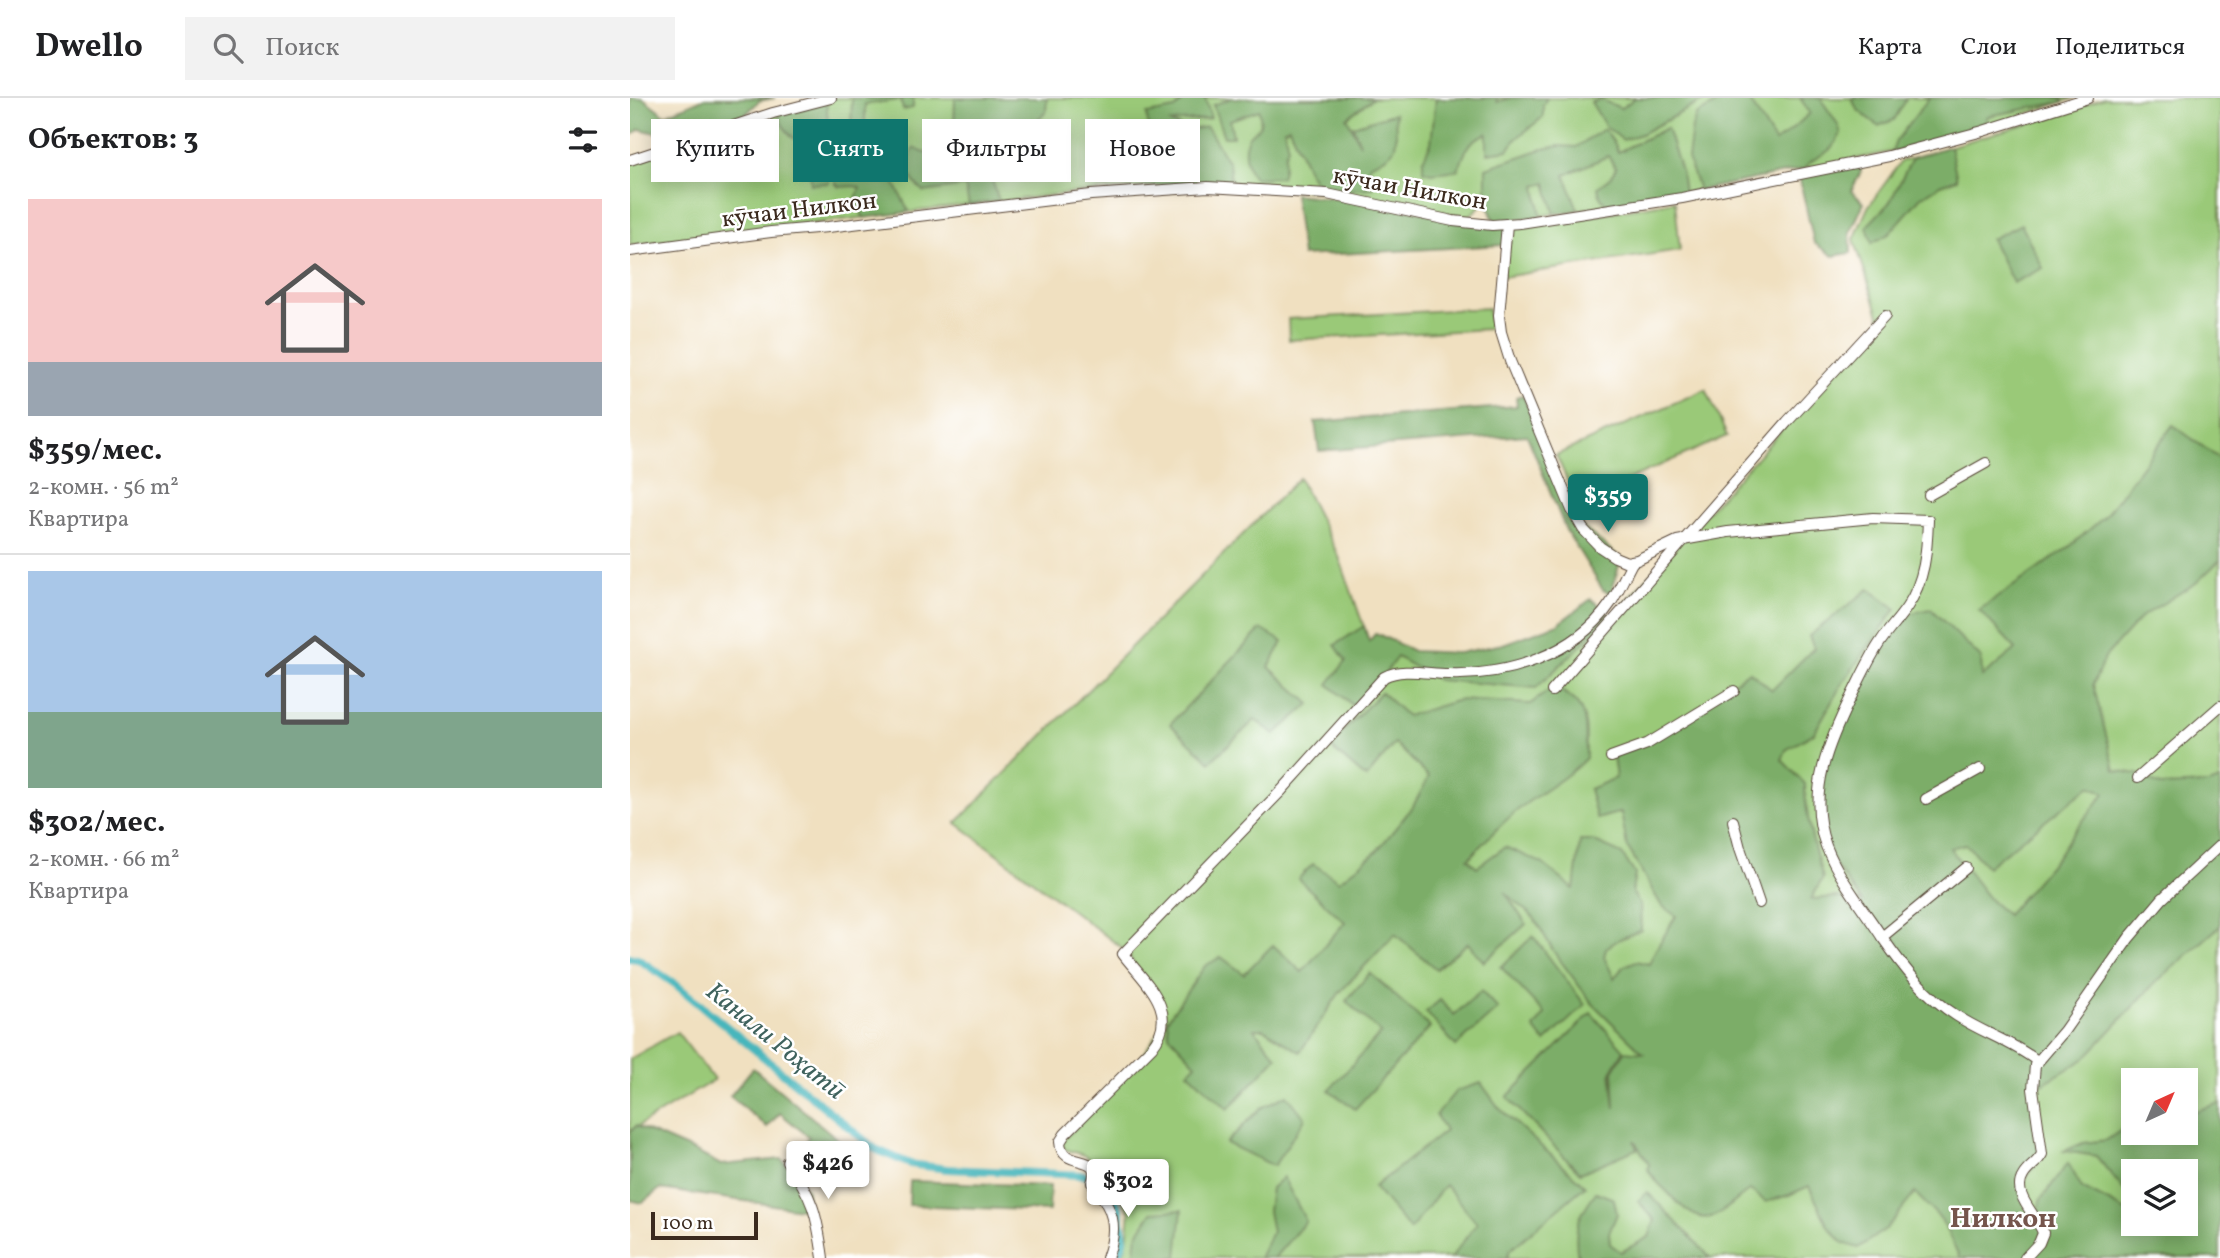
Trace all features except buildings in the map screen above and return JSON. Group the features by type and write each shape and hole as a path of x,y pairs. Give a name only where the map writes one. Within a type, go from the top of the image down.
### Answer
{"street":[{"path":"630,160 773,113 831,98"},
{"name":"кӯчаи Нилкон","path":"630,250 1091,194 1208,187 1327,194 1453,221 1507,225 1682,198 1889,156 1983,131 2088,98"},
{"path":"1507,225 1499,316 1501,332 1510,361 1577,520 1607,552 1622,561 1633,561 1672,542 1728,532 1873,518 1927,520 1925,565 1919,584 1908,606 1875,651 1826,751 1819,787 1819,816 1826,847 1835,866 1882,937 1912,976 1937,1002 1958,1017 2024,1051 2037,1061"},
{"path":"1552,691 1787,422 1885,316"},
{"path":"1929,495 1986,463"},
{"path":"1107,1258 1113,1237 1113,1224 1107,1203 1092,1183 1094,1177 1089,1163 1073,1160 1065,1155 1060,1145 1062,1138 1152,1047 1164,1025 1163,1010 1158,1000 1123,954 1273,799 1384,677 1401,672 1484,673 1507,669 1536,659 1574,640 1588,629 1611,602 1633,561"},
{"path":"1611,757 1647,744 1734,691"},
{"path":"2138,778 2220,706"},
{"path":"1926,799 1980,769"},
{"path":"1733,821 1759,903"},
{"path":"2025,1258 2039,1243 2043,1233 2020,1187 2022,1177 2042,1154 2033,1089 2033,1071 2037,1061 2071,1022 2129,938 2162,899 2220,845"},
{"path":"1882,937 1966,868"},
{"path":"787,1161 803,1183 815,1210 823,1258"}],"green space":[{"path":"630,98 643,98 665,115 705,98 775,98 759,101 744,116 734,119 651,119 651,132 640,129 630,136"},
{"path":"826,98 828,119 793,119 793,138 783,126 777,112"},
{"path":"827,98 2075,98 1983,128 1890,152 1684,193 1495,223 1486,201 1468,217 1329,192 1212,182 1062,194 630,245 630,161 651,155 651,182 779,182 779,119 767,119 777,112"},
{"path":"852,98 913,98 913,108 903,110 901,100 865,104 865,119 851,119"},
{"path":"955,98 1047,98 1046,112 1039,119 954,119"},
{"path":"1186,98 1205,98 1211,118 1147,119 1147,114 1175,109"},
{"path":"1232,98 1373,98 1347,118 1360,144 1353,126 1395,113 1395,146 1387,156 1369,165 1373,188 1320,191 1289,127 1284,130 1288,147 1281,177 1254,178 1247,163 1245,146 1250,135 1260,125 1259,110 1230,120 1233,137 1224,137 1213,105"},
{"path":"1436,98 1497,98 1497,102 1511,98 1547,98 1543,105 1543,117 1517,138 1508,150 1487,153 1487,133 1474,140 1467,148 1458,170 1432,173 1423,171 1423,160 1431,143"},
{"path":"1635,98 1708,98 1641,134 1623,140 1606,127 1591,102 1601,100 1621,108"},
{"path":"1723,98 1748,98 1775,142 1810,113 1800,98 1820,98 1841,133 1827,152 1804,169 1699,190 1688,159 1692,127 1696,115"},
{"path":"1851,98 1907,98 1894,120 1878,126 1858,110"},
{"path":"1929,98 2062,98 2063,102 1988,116 1983,128 1892,152 1896,141"},
{"path":"2104,98 2220,98 2220,1258 1122,1258 1130,1212 1115,1188 1094,1177 1095,1165 1092,1161 1081,1154 1064,1149 1061,1142 1138,1061 1167,1020 1126,951 956,823 1299,478 1339,557 1369,641 1438,680 1612,616 1881,321 1854,239 1868,207 1901,161"},
{"path":"1207,127 1229,163 1231,184 1212,182 1146,187 1145,182 1200,182 1200,128"},
{"path":"1667,128 1681,171 1684,193 1607,205 1600,197 1598,187 1611,177 1616,168 1608,156 1565,175 1578,210 1555,214 1546,183 1536,186 1541,216 1495,223 1486,200 1486,168 1539,150 1558,146 1576,147 1604,129 1618,152"},
{"path":"1950,146 1957,179 1940,185 1920,198 1889,234 1872,243 1867,226 1890,202 1912,158"},
{"path":"914,148 922,151 922,182 993,182 999,201 969,205 965,186 924,192 908,172 908,161"},
{"path":"1860,164 1861,172 1851,191 1864,203 1850,233 1851,253 1833,256 1814,243 1799,176"},
{"path":"894,182 909,212 864,218 855,201 860,188 839,187 835,183"},
{"path":"1294,194 1350,200 1507,226 1504,245 1302,256"},
{"path":"1675,201 1680,250 1502,277 1507,226 1543,224"},
{"path":"2021,224 2043,268 2013,283 1991,239"},
{"path":"1488,308 1490,329 1289,340 1288,319"},
{"path":"1706,389 1727,436 1577,502 1556,455"},
{"path":"1523,395 1574,520 1621,558 1611,594 1603,590 1566,530 1527,435 1319,451 1315,422 1517,406 1516,397"},
{"path":"2173,425 2220,459 2220,560 2196,583 2141,617 2105,657 2093,684 2115,770 2137,774 2161,786 2209,784 2220,780 2220,926 2154,984 2083,1060 2034,1089 2043,1154 2018,1189 2037,1219 2040,1201 2068,1163 2082,1188 2121,1208 2121,1236 2198,1236 2198,1159 2121,1159 2121,1186 2096,1156 2064,1151 2083,1143 2107,1140 2121,1130 2121,1145 2198,1145 2198,1110 2220,1103 2220,1258 1960,1258 1941,1219 1915,1193 1887,1228 1858,1248 1843,1243 1828,1226 1809,1186 1766,1202 1750,1190 1720,1213 1704,1218 1685,1209 1656,1181 1634,1140 1637,1149 1580,1173 1507,1097 1591,1013 1624,1050 1611,1072 1615,1108 1613,1071 1625,1051 1643,1053 1592,1003 1554,952 1534,918 1505,892 1526,924 1484,962 1468,943 1436,969 1395,934 1340,992 1300,1052 1264,1029 1254,1029 1277,1057 1228,1109 1188,1072 1196,1064 1169,1035 1167,1020 1205,966 1221,957 1244,974 1273,945 1302,972 1345,922 1298,879 1313,864 1339,881 1376,852 1412,808 1429,777 1395,743 1366,778 1329,746 1381,692 1407,716 1459,700 1530,704 1554,687 1580,708 1584,716 1586,758 1564,778 1516,811 1468,859 1477,867 1505,847 1542,863 1574,889 1580,841 1593,841 1622,854 1635,874 1632,892 1640,904 1641,930 1606,948 1604,957 1614,978 1624,966 1636,961 1649,964 1676,916 1661,905 1627,846 1621,812 1597,819 1589,789 1616,778 1613,756 1667,729 1749,671 1772,690 1814,648 1809,636 1869,589 1896,609 1843,682 1814,733 1786,750 1782,760 1805,784 1808,820 1823,878 1811,899 1838,897 1862,902 1835,865 1822,832 1820,788 1831,743 1876,657 1902,615 1931,609 1981,658 1982,677 2016,649 1979,610 2068,548 2104,517","holes":["2090,786 2105,793 2057,857 2007,915 1990,900 1950,848 1966,844 1987,867"]},
{"path":"1591,599 1612,616 1536,688 1438,680 1397,657 1358,710 1328,684 1346,661 1335,645 1364,626 1369,641 1376,633 1413,651 1459,653 1503,644 1558,624"},
{"path":"1261,629 1283,642 1269,667 1310,704 1275,734 1255,720 1210,762 1170,724"},
{"path":"1533,936 1585,1005 1545,1042 1534,1028 1545,1014 1501,967"},
{"path":"1370,973 1430,1027 1355,1109 1329,1090 1381,1033 1346,1001"},
{"path":"1481,991 1498,1009 1456,1046 1426,1012 1440,1000 1454,1015"},
{"path":"677,1032 714,1080 630,1131 630,1059"},
{"path":"753,1068 840,1141 813,1173 793,1157 809,1137 780,1113 767,1127 730,1096"},
{"path":"1481,1083 1499,1108 1585,1186 1510,1250 1507,1258 1451,1258 1477,1223 1445,1185 1410,1230 1374,1187 1445,1131 1436,1115 1456,1091"},
{"path":"1287,1095 1305,1118 1274,1166 1226,1143 1261,1108"},
{"path":"636,1126 721,1165 782,1159 807,1190 808,1210 660,1189 642,1203 630,1200 630,1132"},
{"path":"1283,1177 1306,1221 1274,1258 1259,1258 1272,1232 1268,1211 1271,1188"},
{"path":"910,1181 1050,1186 1049,1211 909,1205"},
{"path":"1596,1192 1614,1199 1617,1214 1609,1233 1610,1244 1621,1252 1649,1237 1655,1220 1638,1201 1647,1192 1711,1258 1578,1258 1578,1223"},
{"path":"1182,1210 1177,1257 1134,1258 1137,1235 1152,1212"}],"waterway":[{"name":"Канали Роҳатӣ","path":"630,958 638,959 675,984 875,1149 910,1164 947,1169 1084,1175 1112,1193 1119,1209 1124,1240 1117,1258"}],"district":[{"name":"Нилкон","path":"2003,1217"}]}
